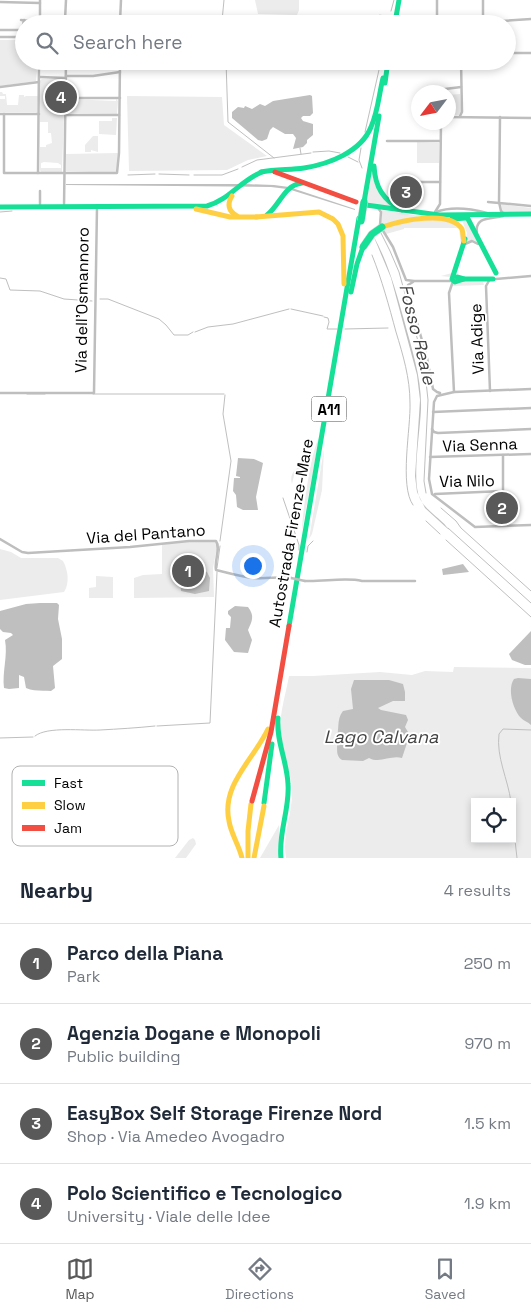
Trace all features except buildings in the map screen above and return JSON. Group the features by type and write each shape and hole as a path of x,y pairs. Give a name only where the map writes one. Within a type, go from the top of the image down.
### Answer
{"main road":[{"path":"395,15 398,0"},
{"name":"Autostrada Firenze-Mare","path":"254,856 385,70"},
{"name":"Autostrada Firenze-Mare","path":"362,204 386,70"},
{"path":"261,172 316,165 347,154 357,148 366,139 372,125 383,78"},
{"path":"378,122 374,165 376,184 379,192 386,200 402,210"},
{"path":"261,172 282,174 362,204 422,214 467,217"},
{"name":"Via dell'Osmannoro","path":"2,208 40,206 187,207 215,204 236,192 252,176 261,172"},
{"path":"282,174 291,179 292,185 302,183 378,208 438,217 467,217"},
{"name":"Via dell'Osmannoro","path":"187,207 230,217 256,217 270,213 292,185"},
{"path":"236,192 229,202 229,209 236,216 246,218"},
{"name":"Via dell'Osmannoro","path":"2,208 61,206"},
{"path":"256,217 319,212 329,216 338,224 343,236 344,258 344,295 341,331"},
{"path":"341,331 357,264 363,248 372,234 382,228 408,219 530,214"},
{"path":"467,217 486,256 489,278 457,279 461,251 466,235 462,223 467,217"},
{"path":"444,219 459,225 464,232 464,241"},
{"name":"Autostrada Firenze-Mare","path":"248,858 251,802 256,777 267,748 275,709 341,331"},
{"path":"281,686 276,733 288,786 280,843 281,858"},
{"path":"242,858 228,818 228,800 235,781 263,741 275,709"}],"street":[{"path":"66,0 66,15"},
{"path":"120,0 120,15"},
{"path":"437,0 437,15"},
{"path":"482,0 483,15"},
{"path":"0,2 40,1 39,15"},
{"path":"516,20 531,19"},
{"path":"0,30 15,30"},
{"path":"0,37 15,37"},
{"path":"516,53 531,53"},
{"path":"38,173 39,70"},
{"path":"61,206 65,188 66,70"},
{"path":"461,70 462,112 463,116 467,117"},
{"path":"39,77 93,76 120,72 118,172 116,174 4,172 2,114 39,114"},
{"path":"0,87 39,82"},
{"path":"462,86 457,88 462,92"},
{"path":"65,98 120,98"},
{"path":"457,117 462,112"},
{"path":"65,114 119,115"},
{"path":"457,117 531,118"},
{"path":"478,238 476,229 480,221 502,213 499,202 500,117"},
{"path":"435,212 440,204 441,130"},
{"path":"387,141 440,140"},
{"path":"397,182 440,182"},
{"path":"40,191 40,206"},
{"path":"488,202 531,206"},
{"path":"440,204 441,208 476,210 499,215"},
{"name":"Via dell'Osmannoro","path":"0,393 94,393 98,207"},
{"path":"378,208 381,212 379,220 382,228 394,247 405,279 414,281 457,279"},
{"path":"499,215 500,208"},
{"path":"422,214 447,209"},
{"path":"456,210 467,217"},
{"path":"461,251 468,243 474,241 479,244 486,256"},
{"path":"489,278 531,276"},
{"name":"Via Adige","path":"489,278 490,391"},
{"path":"450,293 457,279"},
{"path":"443,280 448,283 450,293 454,392"},
{"path":"414,281 409,284 408,288 428,358 433,388 436,392 531,389"},
{"path":"444,393 435,398 433,412 531,408"},
{"name":"Via Nilo","path":"433,412 429,484 431,492 434,494 502,492 504,490 503,455"},
{"path":"432,427 434,432 438,433"},
{"path":"431,438 438,433 531,429"},
{"name":"Via Senna","path":"430,457 531,454"},
{"path":"434,494 475,527 531,525"},
{"name":"Via del Pantano","path":"0,539 22,552 28,553 130,547 189,541 216,541 218,546 215,563 216,570 234,576 256,578 279,577 305,581 415,581"}],"shaded area":[{"path":"255,0 299,0 299,10 297,15 258,14"},
{"path":"0,40 15,40 15,70 37,70 36,81 0,86"},
{"path":"63,79 65,81 62,172 41,172 40,170 40,147 46,147 46,145 52,143 51,133 48,133 48,122 40,122 40,80","holes":["44,162 61,165 61,168 41,168 41,163"]},
{"path":"0,92 6,94 7,105 18,105 19,95 24,95 24,97 38,96 37,112 0,112 0,99 5,99 5,96 0,96"},
{"path":"456,94 460,94 461,112 459,115 456,115"},
{"path":"127,96 222,97 224,125 267,156 248,160 227,170 129,171"},
{"path":"68,99 116,101 116,99 118,101 117,114 68,113"},
{"path":"112,118 117,118 116,135 99,134 99,121 112,121"},
{"path":"93,136 98,136 98,152 91,150 91,152 85,152 85,145"},
{"path":"417,142 439,143 439,163 417,163"},
{"path":"118,153 117,173 66,171 66,154"},
{"path":"372,171 374,182 394,207 366,204"},
{"path":"501,204 531,208 531,212 505,213 502,211"},
{"path":"382,210 420,216 381,226"},
{"path":"435,219 457,224 461,229 461,245 459,228 404,228 386,234 383,228 402,221"},
{"path":"467,220 478,243 473,241 465,243 467,233 463,223"},
{"path":"461,245 452,274 450,277 441,276 452,273"},
{"path":"460,281 483,282 484,285 452,286 453,283"},
{"path":"319,438 302,531 310,468"},
{"path":"312,445 311,458 306,464 302,464 309,456"},
{"path":"324,449 322,490 312,534 309,539"},
{"path":"302,464 300,471 295,471 292,484 292,475 296,469"},
{"path":"216,542 217,547 213,568 214,597 134,598 134,578 143,575 162,574 162,544"},
{"path":"0,549 11,552 21,558 58,558 63,561 68,576 64,592 0,600"},
{"path":"96,576 113,577 113,598 89,598 89,588 96,587"},
{"path":"454,667 531,668 531,858 286,858 285,841 292,801 292,787 282,750 280,727 289,676 380,672 412,675 425,671 453,672"},
{"path":"279,825 280,858 260,858"},
{"path":"193,838 196,844 186,858 175,858 189,840"}],"water":[{"path":"312,96 313,113 310,116 303,116 301,118 303,121 313,124 313,135 303,147 293,149 296,138 293,134 285,134 273,127 267,139 258,140 232,118 232,112 238,107 244,108 245,106 252,109 260,104 265,106 273,101"},
{"path":"66,184 245,184 289,187 287,189 271,187"},
{"path":"292,188 355,209 355,210 291,190"},
{"path":"373,235 395,287 418,376 421,398 416,474 419,497 417,492 415,476 420,400 417,375 391,278"},
{"path":"238,458 254,459 263,463 256,497 258,510 243,510 237,507 236,495 233,491 234,478 240,478 236,476"},
{"path":"422,501 427,509 446,525 449,530 425,508"},
{"path":"187,553 191,556 191,563 200,563 203,570 207,572 210,578 209,591 195,594 181,591 180,582 184,577 187,579 197,574 189,566 181,567 181,563"},
{"path":"463,564 469,572 443,575 442,569"},
{"path":"57,603 59,605 58,619 62,639 62,659 53,666 55,688 51,691 26,688 24,677 19,675 19,688 4,688 5,640 13,635 0,629 0,611 26,604"},
{"path":"235,606 248,607 252,613 252,621 248,630 252,640 248,653 234,652 225,640 226,628 230,628 231,617 228,611"},
{"path":"531,631 531,665 525,665 512,660 509,654"},
{"path":"514,679 531,679 531,725 522,719 513,705 511,688"},
{"name":"Lago Calvana","path":"354,680 389,680 403,684 405,701 393,701 378,708 406,715 408,720 405,727 408,732 405,736 408,740 402,758 373,760 369,758 363,761 342,760 338,756 336,739 340,718 343,711 353,709 351,689"}],"waterway":[{"path":"223,15 224,0"},
{"path":"391,11 394,0"},
{"path":"226,70 228,122 274,158"},
{"path":"365,132 379,70"},
{"path":"300,148 301,154"},
{"path":"361,148 359,160 362,168"},
{"path":"313,152 329,151 340,153"},
{"path":"242,167 257,160 311,153"},
{"path":"348,157 358,162"},
{"path":"194,175 222,175 238,169"},
{"path":"128,175 155,174"},
{"path":"159,174 189,175"},
{"path":"0,212 12,211"},
{"path":"381,233 399,272 424,363 428,400 424,481 426,493"},
{"path":"372,255 404,358 410,394 406,471 409,496 413,505"},
{"path":"0,278 6,279 10,290 40,291 64,299 92,301"},
{"path":"100,299 108,299 159,319 174,335 188,335 193,332"},
{"path":"195,332 208,327 233,324 289,309"},
{"path":"291,309 323,316"},
{"path":"324,317 328,318 327,329 337,329"},
{"path":"345,329 388,328"},
{"path":"27,394 45,394"},
{"path":"93,394 224,394"},
{"path":"220,541 231,461 223,414 225,395"},
{"path":"283,498 299,550"},
{"path":"441,508 531,591"},
{"path":"426,521 440,534"},
{"name":"Fosso Reale","path":"448,528 531,603"},
{"path":"446,540 531,617"},
{"path":"307,552 308,546 313,541"},
{"path":"217,568 220,546"},
{"path":"157,726 210,723 217,572"},
{"path":"35,736 57,730 100,730 155,726"},
{"path":"510,798 499,751 499,734 503,729 531,730"},
{"path":"0,738 33,737"},
{"path":"515,843 517,858"}],"traffic: fast":[{"path":"396,15 399,0"},
{"path":"385,83 387,70"},
{"path":"261,172 314,166 334,160 352,150 366,136 371,127 377,109 383,78"},
{"path":"364,202 379,116"},
{"path":"374,166 376,180 381,192 390,202 402,210"},
{"path":"0,207 207,206 222,199 262,172"},
{"path":"267,215 286,191 302,183"},
{"path":"361,221 364,202"},
{"path":"366,205 439,215 531,214"},
{"path":"467,217 496,273"},
{"path":"289,626 359,218"},
{"path":"452,219 466,218"},
{"path":"363,247 372,234 382,227"},
{"path":"464,279 455,282 452,279 465,239"},
{"path":"351,292 363,247"},
{"path":"457,277 464,279 493,279"},
{"path":"278,718 279,735 288,784 281,839 281,858"},
{"path":"264,803 272,744"}],"traffic: slow":[{"path":"232,196 229,207 237,216"},
{"path":"196,209 230,217 257,217"},
{"path":"256,217 319,212 333,219 338,224 343,236 344,284"},
{"path":"382,227 424,218 447,219 456,223 462,229 464,241"},
{"path":"242,858 229,821 228,808 230,796 240,773 268,729"},
{"path":"248,858 251,804"},
{"path":"254,858 264,806"}],"traffic: jam":[{"path":"275,172 356,202"},
{"path":"252,801 271,732 289,626"}],"place":[{"name":"Polo Scientifico e Tecnologico","path":"61,97"},
{"name":"EasyBox Self Storage Firenze Nord","path":"406,192"},
{"name":"Agenzia Dogane e Monopoli","path":"502,508"},
{"name":"Parco della Piana","path":"188,571"}]}
